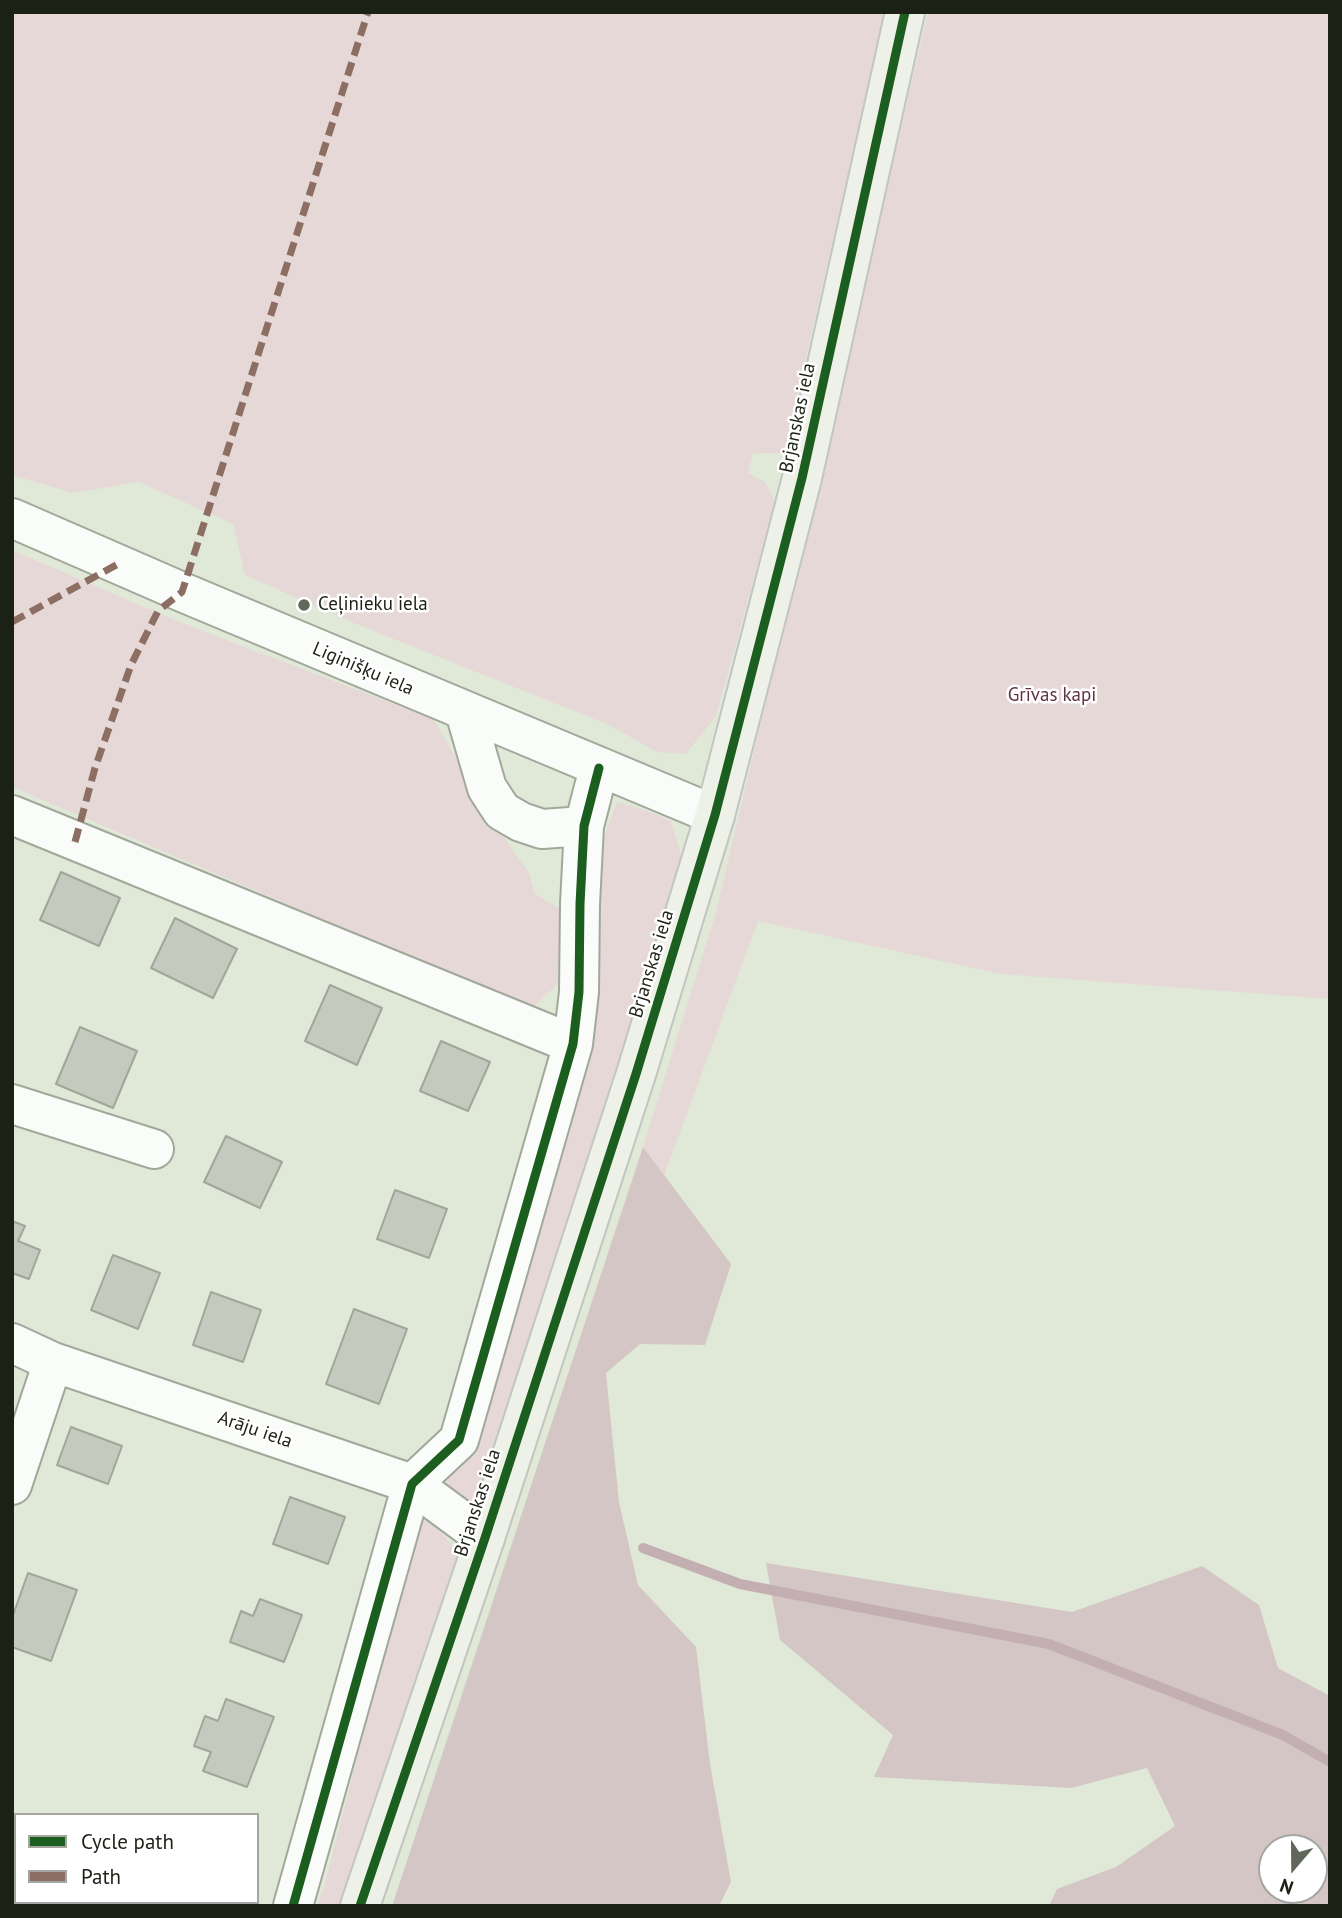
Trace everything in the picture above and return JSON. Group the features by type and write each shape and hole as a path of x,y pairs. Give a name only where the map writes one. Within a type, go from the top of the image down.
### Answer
{"main road":[{"name":"Brjanskas iela","path":"360,1906 485,1538 636,1074 715,815 802,478 905,12"}],"street":[{"name":"Liginišķu iela","path":"12,518 465,712 715,815"},
{"path":"465,712 487,788 502,811 521,822 542,829 584,826"},
{"path":"293,1906 412,1483 459,1440 573,1044 579,992 584,826 599,768"},
{"path":"12,815 573,1044"},
{"path":"12,1104 154,1149"},
{"name":"Arāju iela","path":"12,1343 53,1362 412,1483 485,1538"},
{"path":"12,1485 53,1362"}],"green space":[{"path":"12,12 885,12 784,453 753,453 748,473 765,482 775,502 716,716 686,754 657,752 609,725 356,624 245,575 233,524 139,482 73,493 12,475"},
{"name":"Grīvas kapi","path":"928,12 1330,12 1330,999 1001,974 758,921 664,1176 643,1147 716,912"},
{"path":"12,550 172,619 433,719 501,833 529,873 535,894 561,909 558,984 532,1008 12,787"},
{"path":"617,802 671,821 685,868 480,1497 469,1504 452,1498 446,1481 542,1205 589,1009 603,839"},
{"path":"420,1509 452,1545 459,1563 342,1906 317,1906 325,1884"}],"shaded area":[{"path":"643,1147 731,1264 705,1345 640,1344 606,1373 619,1502 638,1585 696,1647 710,1764 731,1882 719,1906 392,1906"},
{"path":"766,1563 1072,1612 1202,1566 1259,1605 1278,1668 1330,1696 1330,1906 1049,1906 1057,1889 1116,1867 1175,1826 1147,1768 1071,1788 874,1777 893,1735 780,1640"}],"building":[{"path":"61,872 120,898 99,946 40,920"},
{"path":"175,918 237,949 213,998 151,968"},
{"path":"330,985 382,1008 357,1065 305,1041"},
{"path":"80,1027 137,1051 113,1108 56,1084"},
{"path":"441,1041 490,1062 468,1111 420,1091"},
{"path":"226,1136 282,1162 260,1208 204,1182"},
{"path":"395,1190 447,1209 429,1258 377,1239"},
{"path":"12,1221 25,1226 18,1241 40,1250 29,1279 12,1273"},
{"path":"113,1255 160,1273 138,1329 91,1310"},
{"path":"211,1292 261,1310 243,1362 193,1345"},
{"path":"354,1309 407,1329 379,1404 326,1384"},
{"path":"71,1427 122,1446 108,1484 57,1465"},
{"path":"290,1497 345,1517 328,1564 273,1544"},
{"path":"28,1573 77,1590 51,1661 12,1647 12,1618"},
{"path":"260,1599 302,1615 284,1662 230,1642 241,1611 253,1616"},
{"path":"226,1699 274,1717 247,1787 203,1771 211,1752 194,1746 205,1716 218,1721"}],"waterway":[{"path":"643,1548 740,1584 1049,1644 1283,1735 1330,1762"}],"marked path":[{"path":"75,842 95,768 131,665 158,611 182,592 368,12"},
{"path":"12,622 118,564"}],"cycle path":[{"path":"360,1906 485,1538 636,1074 715,815 802,478 905,12"},
{"path":"293,1906 412,1484 459,1440 573,1044 579,992 584,826 599,768"}],"place":[{"name":"Ceļinieku iela","path":"304,605"}]}
